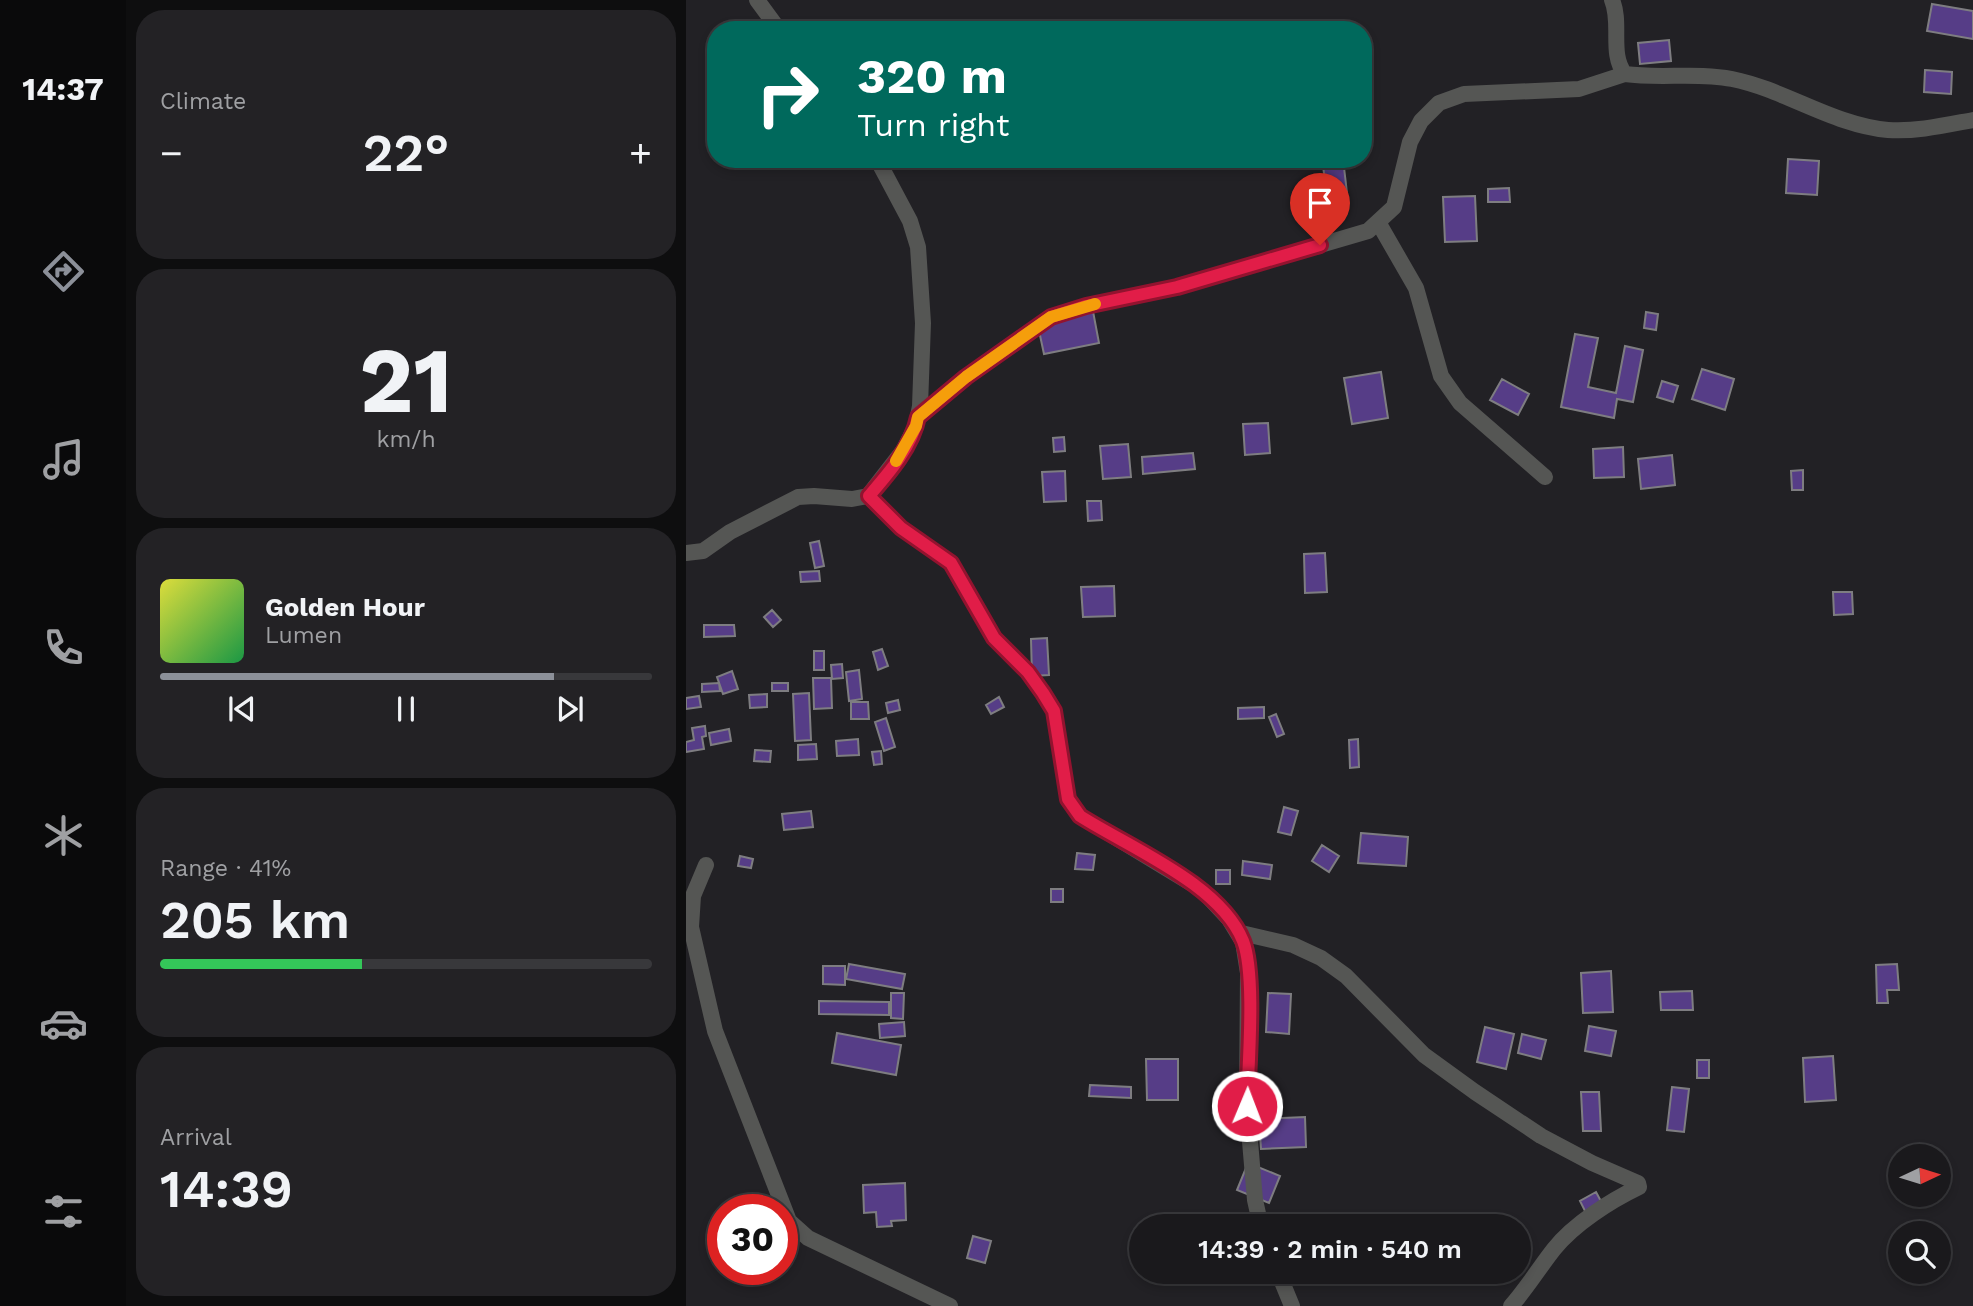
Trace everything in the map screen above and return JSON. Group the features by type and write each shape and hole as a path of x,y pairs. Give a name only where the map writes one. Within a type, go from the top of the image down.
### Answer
{"street":[{"path":"757,0 772,21"},
{"path":"1612,0 1616,9 1618,57 1626,74"},
{"path":"918,417 966,377 1051,317 1086,306 1177,287 1368,231 1388,215 1398,198 1408,151 1421,121 1439,103 1464,94 1546,88 1579,89 1626,74 1730,78 1760,86 1847,121 1889,130 1973,120"},
{"path":"686,553 703,551 730,532 797,498 814,496 852,499 869,496 903,451 916,426 923,323 918,247 910,221 882,168"},
{"path":"1378,222 1416,288 1441,376 1460,403 1545,477"},
{"path":"869,496 901,528 951,563 994,638 1028,672 1043,693 1054,711 1068,799 1080,816 1202,890 1243,942 1248,974 1247,1106 1258,1214"},
{"path":"706,865 693,896 691,927 712,1018 789,1221 807,1238 950,1306"},
{"path":"1237,932 1293,945 1321,958 1346,976 1424,1055 1475,1092 1541,1136 1592,1163 1638,1182 1639,1187 1581,1224 1556,1247 1511,1306"},
{"path":"1283,1284 1292,1306"}],"building":[{"path":"1932,4 1973,11 1973,39 1927,31"},
{"path":"1669,40 1671,61 1640,64 1638,43"},
{"path":"1925,70 1952,72 1951,94 1924,92"},
{"path":"1788,159 1819,161 1817,195 1786,193"},
{"path":"1323,168 1344,168 1347,193 1327,195"},
{"path":"1509,188 1510,202 1488,202 1488,189"},
{"path":"1475,196 1477,241 1445,242 1443,197"},
{"path":"1092,306 1099,343 1044,354 1038,326"},
{"path":"1646,312 1658,314 1656,330 1644,328"},
{"path":"1575,334 1598,338 1588,387 1616,393 1625,346 1643,350 1633,402 1617,399 1614,418 1561,407"},
{"path":"1702,369 1734,379 1725,410 1692,399"},
{"path":"1381,372 1388,418 1352,424 1344,378"},
{"path":"1502,379 1529,394 1518,415 1490,400"},
{"path":"1662,381 1678,386 1673,402 1657,397"},
{"path":"1268,423 1270,453 1245,455 1243,424"},
{"path":"1064,437 1065,451 1054,452 1053,438"},
{"path":"1128,444 1131,477 1103,479 1100,446"},
{"path":"1623,447 1624,477 1594,478 1593,449"},
{"path":"1193,453 1195,469 1143,474 1142,457"},
{"path":"1672,455 1675,485 1641,489 1638,459"},
{"path":"1803,470 1803,490 1792,490 1791,471"},
{"path":"1065,471 1066,501 1044,502 1042,472"},
{"path":"1087,501 1101,501 1102,520 1088,521"},
{"path":"819,541 824,566 815,568 810,543"},
{"path":"1325,553 1327,592 1305,593 1304,554"},
{"path":"819,571 820,581 801,582 800,572"},
{"path":"1114,586 1115,616 1083,617 1081,587"},
{"path":"1833,592 1852,592 1853,614 1834,615"},
{"path":"772,610 781,620 773,627 764,617"},
{"path":"704,625 734,625 735,636 704,637"},
{"path":"1047,638 1049,675 1032,676 1031,639"},
{"path":"882,649 888,666 878,670 873,652"},
{"path":"814,651 824,651 824,670 814,670"},
{"path":"842,664 843,678 832,679 831,665"},
{"path":"859,670 862,699 849,701 846,672"},
{"path":"732,671 738,689 723,694 717,677"},
{"path":"813,678 831,678 832,708 814,709"},
{"path":"719,683 720,691 702,692 702,684"},
{"path":"772,683 788,683 788,691 772,691"},
{"path":"809,693 811,740 795,741 793,694"},
{"path":"767,694 767,707 750,708 749,695"},
{"path":"699,696 701,707 686,709 686,698"},
{"path":"999,697 1004,707 991,714 986,705"},
{"path":"898,700 900,710 888,713 886,703"},
{"path":"851,702 868,702 869,719 851,719"},
{"path":"1264,707 1264,718 1238,719 1238,708"},
{"path":"1276,714 1284,734 1277,737 1269,717"},
{"path":"886,718 895,747 884,751 875,722"},
{"path":"705,726 706,736 702,737 704,749 686,752 686,742 694,740 692,728"},
{"path":"729,729 731,741 711,745 709,733"},
{"path":"858,739 859,755 837,756 836,741"},
{"path":"1358,739 1359,767 1350,768 1349,740"},
{"path":"816,744 817,759 798,760 798,745"},
{"path":"755,750 771,751 770,762 754,761"},
{"path":"881,751 882,764 874,765 872,752"},
{"path":"1284,807 1298,811 1291,835 1278,832"},
{"path":"811,811 813,827 784,830 782,814"},
{"path":"1361,833 1408,837 1406,866 1358,863"},
{"path":"1322,845 1339,856 1329,872 1312,861"},
{"path":"1077,853 1095,855 1093,870 1075,869"},
{"path":"740,856 753,859 751,868 738,866"},
{"path":"1243,861 1272,865 1270,879 1242,875"},
{"path":"1216,870 1230,870 1230,884 1216,884"},
{"path":"1051,889 1063,889 1063,902 1051,902"},
{"path":"849,964 905,974 902,989 846,979"},
{"path":"1897,964 1899,990 1887,990 1888,1003 1877,1003 1876,965"},
{"path":"823,966 845,966 845,985 823,984"},
{"path":"1611,971 1613,1012 1583,1013 1581,973"},
{"path":"1692,991 1693,1010 1661,1010 1660,992"},
{"path":"891,993 904,993 903,1019 891,1018"},
{"path":"1268,993 1291,994 1289,1034 1266,1032"},
{"path":"819,1001 889,1002 889,1015 819,1014"},
{"path":"904,1022 905,1036 880,1038 879,1024"},
{"path":"1589,1026 1616,1031 1611,1056 1585,1051"},
{"path":"1485,1027 1514,1034 1506,1069 1477,1062"},
{"path":"837,1033 901,1045 896,1075 832,1063"},
{"path":"1522,1034 1546,1040 1541,1059 1518,1053"},
{"path":"1833,1056 1836,1100 1805,1102 1803,1058"},
{"path":"1146,1059 1178,1059 1178,1100 1147,1100"},
{"path":"1697,1060 1709,1060 1709,1078 1697,1078"},
{"path":"1090,1085 1131,1087 1131,1098 1089,1096"},
{"path":"1672,1087 1689,1089 1684,1132 1667,1130"},
{"path":"1581,1092 1599,1092 1601,1131 1583,1131"},
{"path":"1305,1117 1306,1147 1261,1149 1259,1119"},
{"path":"1248,1163 1280,1176 1269,1203 1237,1190"},
{"path":"905,1183 906,1220 891,1221 892,1226 877,1227 876,1212 864,1213 863,1185"},
{"path":"1596,1192 1603,1205 1586,1213 1580,1201"},
{"path":"973,1236 991,1241 985,1263 967,1258"}],"slow traffic":[{"path":"896,461 916,426 918,417 966,377 1051,317 1095,304"}],"route":[{"path":"1247,1106 1248,974 1243,942 1229,919 1202,890 1160,862 1080,816 1068,799 1054,711 1043,693 1028,672 994,638 951,563 901,528 869,496 903,451 918,417 966,377 1051,317 1086,306 1177,287 1320,245"}]}
